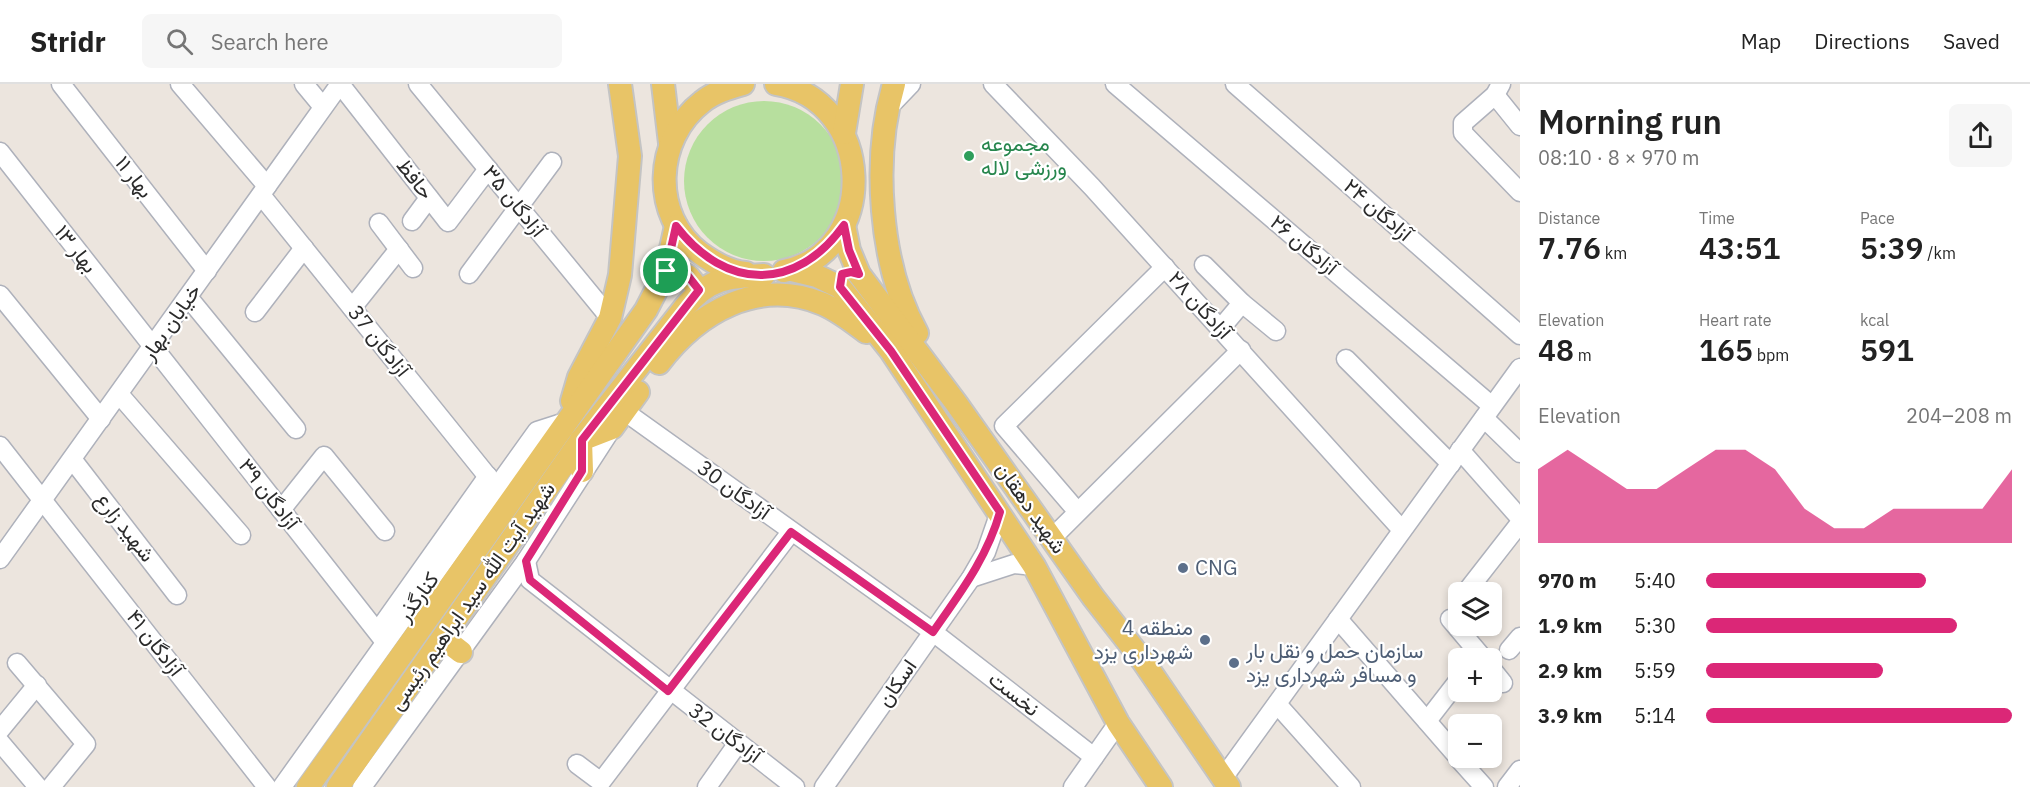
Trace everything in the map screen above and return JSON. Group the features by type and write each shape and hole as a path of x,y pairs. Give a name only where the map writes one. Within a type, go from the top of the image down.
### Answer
{"main road":[{"path":"565,422 579,377 610,318 620,275 630,156 620,84"},
{"path":"663,84 670,143 664,180 666,200 676,226 692,247 713,263 738,272 764,275 792,270 821,252 844,225 854,195 854,163 844,133 821,106 807,95 781,84"},
{"path":"670,143 685,118 702,101 723,89 743,84"},
{"path":"844,133 852,84"},
{"path":"894,84 886,110 882,192 895,279 906,313 956,403"},
{"name":"شهید دهقان","path":"844,225 849,250 859,274 956,403 1053,537 1093,597 1170,698 1228,784"},
{"name":"شهید آیت الله سید ابراهیم رئیسی","path":"308,787 646,310 666,271 676,226"},
{"name":"شهید دهقان","path":"792,270 817,276 840,287 891,351 1034,566 1118,723 1161,787"},
{"path":"666,271 688,276 699,290"},
{"path":"840,287 842,274 851,272 859,274"},
{"name":"شهید آیت الله سید ابراهیم رئیسی","path":"338,787 582,440 699,290 728,277 764,275"},
{"path":"582,471 582,440 618,419 686,332 711,312 764,295 794,296 823,304 891,351"},
{"path":"442,638 460,652"}],"street":[{"name":"بهار ۱۱","path":"61,84 207,271"},
{"name":"آزادگان 37","path":"180,84 264,190 304,248 492,482"},
{"path":"304,84 323,107"},
{"name":"خیابان بهار","path":"0,559 340,84"},
{"name":"حافظ","path":"340,84 448,222 488,169"},
{"name":"آزادگان ۳۵","path":"418,84 610,318"},
{"path":"886,110 911,84"},
{"name":"۲۸ آزادگان","path":"993,84 1221,328 1402,530"},
{"name":"۲۶ آزادگان","path":"1115,84 1488,412 1520,453"},
{"name":"۲۴ آزادگان","path":"1235,84 1520,335"},
{"path":"1520,126 1498,90 1463,123 1463,133 1520,192"},
{"name":"بهار ۱۳","path":"0,152 153,347"},
{"path":"469,274 552,162"},
{"path":"412,221 429,198"},
{"path":"379,223 413,268"},
{"path":"255,312 304,248"},
{"path":"352,308 399,249"},
{"path":"1204,265 1242,303 1276,331"},
{"path":"1077,511 1004,426 1165,267"},
{"path":"0,295 101,419"},
{"path":"188,297 296,429"},
{"path":"1221,328 1242,303"},
{"name":"آزادگان ۳۹","path":"153,347 381,637"},
{"path":"1053,537 1241,350"},
{"path":"1346,359 1520,518"},
{"path":"1228,784 1276,704 1520,368"},
{"path":"119,394 241,535"},
{"path":"362,787 526,561 582,471 618,419"},
{"name":"آزادگان 30","path":"618,419 791,532 933,632"},
{"name":"کنارگذر","path":"282,787 381,637 492,482 537,431 565,422"},
{"name":"آزادگان ۴۱","path":"0,446 267,787"},
{"path":"281,510 324,456 385,531"},
{"name":"شهید زارع","path":"72,459 177,595"},
{"name":"اسکان","path":"824,787 971,578 986,552 1000,512"},
{"path":"1474,582 1520,523"},
{"path":"577,764 604,785 668,691 791,532"},
{"name":"آزادگان 32","path":"526,561 530,580 668,691 795,787"},
{"path":"971,578 1014,564 1034,566"},
{"path":"1338,619 1448,745"},
{"name":"نخست","path":"933,632 1094,757"},
{"path":"1463,636 1472,648"},
{"path":"18,663 86,744 51,787"},
{"path":"0,730 36,686"},
{"path":"1427,721 1448,694"},
{"path":"1276,704 1351,787"},
{"path":"1073,787 1118,723"},
{"path":"0,742 38,787"},
{"path":"707,787 738,742"},
{"path":"1468,768 1484,787"},
{"path":"1507,787 1520,770"}],"green space":[{"path":"764,101 794,107 820,125 838,151 844,181 838,211 820,237 794,255 764,261 734,255 708,237 690,211 684,181 690,151 708,125 734,107"}],"place":[{"name":"مجموعه ورزشی لاله","path":"969,156"},
{"name":"CNG","path":"1183,568"},
{"name":"منطقه 4 شهرداری یزد","path":"1205,640"},
{"name":"سازمان حمل و نقل بار و مسافر شهرداری یزد","path":"1234,663"}],"route":[{"path":"844,225 849,250 859,274 846,272 842,274 838,283 840,287 891,351 1000,512 986,552 971,578 933,632 791,532 668,691 530,580 526,561 582,471 582,440 699,290 688,276 679,272 666,271 676,226 692,247 713,263 738,272 764,275 792,270 812,259 830,244 844,225"}]}
